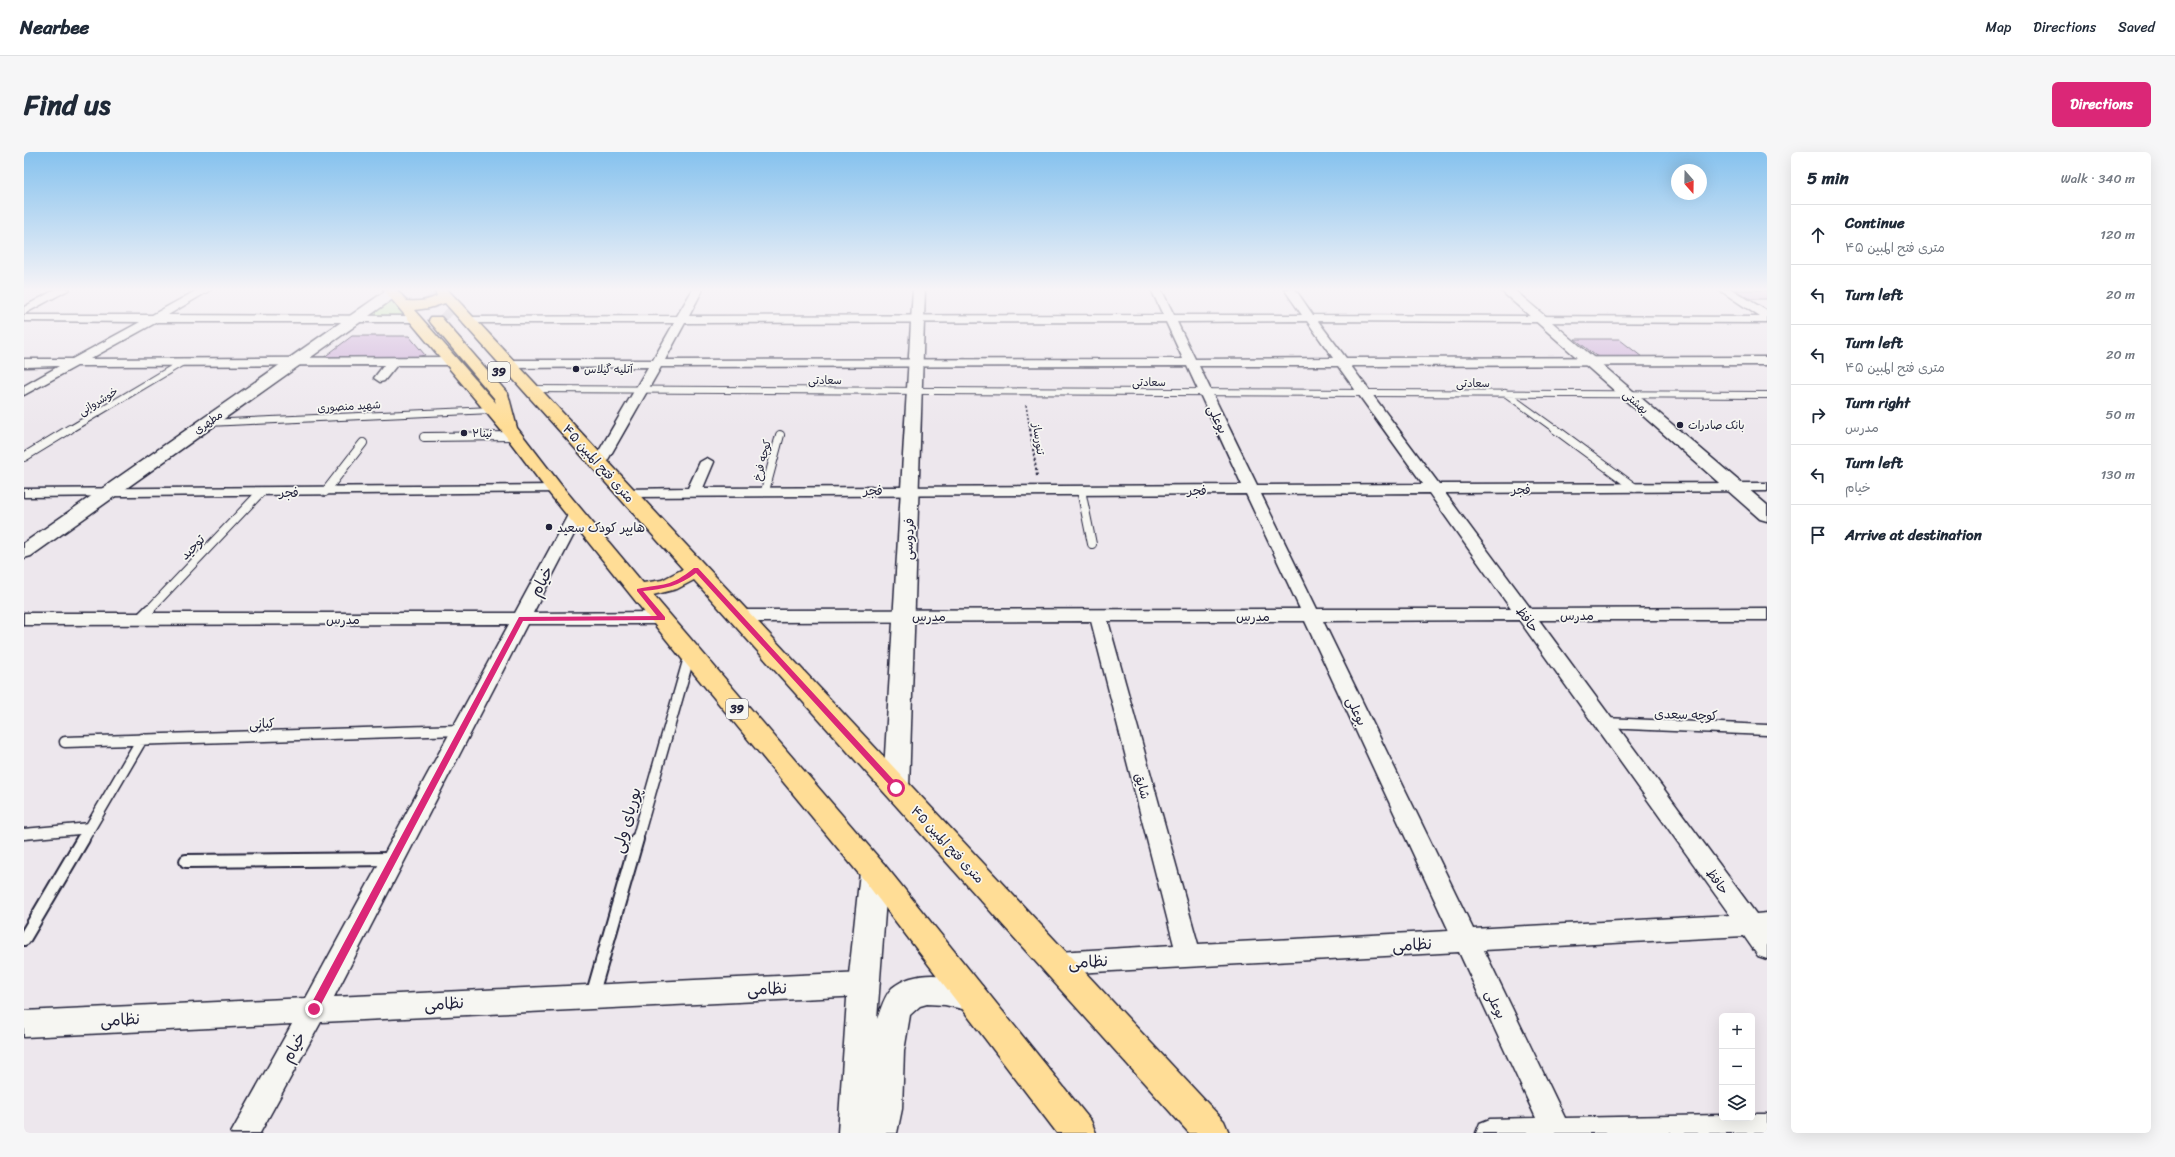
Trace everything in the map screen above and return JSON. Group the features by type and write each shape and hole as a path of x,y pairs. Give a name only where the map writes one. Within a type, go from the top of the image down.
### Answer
{"main road":[{"name":"39","path":"441,335 450,360 513,433 555,489 690,654 874,872 1079,1133"},
{"name":"39","path":"454,335 502,397 513,433"},
{"name":"39","path":"461,335 518,393 557,417"},
{"name":"۴۵ متری فتح المبین","path":"471,335 508,364 1212,1133"},
{"path":"639,590 663,588 680,582 696,570"}],"street":[{"path":"24,391 125,335"},
{"name":"مطهری","path":"24,552 332,335"},
{"path":"599,463 673,335"},
{"name":"فردوسی","path":"896,788 917,335"},
{"name":"بوعلی","path":"1178,335 1558,1133"},
{"name":"حافظ","path":"1322,335 1604,723 1759,925 1767,948"},
{"name":"بهشتی","path":"1558,335 1767,516"},
{"path":"24,363 450,360"},
{"path":"380,378 394,361"},
{"path":"508,364 1767,361"},
{"path":"694,492 708,462"},
{"name":"فجر","path":"626,493 910,490 1434,490 1767,488"},
{"name":"فجر","path":"24,493 325,492 555,489"},
{"name":"خیام","path":"245,1133 314,1009 576,515"},
{"name":"مدرس","path":"739,616 1312,617 1767,614"},
{"name":"شایق","path":"1098,616 1189,956"},
{"name":"مدرس","path":"24,619 662,618"},
{"path":"855,1133 864,984 874,872"},
{"name":"نظامی","path":"1057,963 1759,925"},
{"name":"نظامی","path":"24,1024 864,984"},
{"path":"880,1133 885,1110 889,1044 894,1015 902,1000 918,993 936,990 949,990 971,996"},
{"path":"1490,1133 1558,1133 1767,1128"}],"lane":[{"name":"خوشروانی","path":"24,457 182,362"},
{"name":"سعادتی","path":"531,389 643,388 1767,395"},
{"path":"1505,394 1635,488"},
{"name":"شهید منصوری","path":"207,423 492,410"},
{"path":"424,438 513,433"},
{"name":"کوچه فرخ","path":"765,491 780,435"},
{"path":"325,492 363,443"},
{"path":"1081,490 1092,544"},
{"name":"توحید","path":"140,619 261,492"},
{"name":"پوریای ولی","path":"592,996 690,654"},
{"name":"کوچه سعدی","path":"1604,723 1767,730"},
{"name":"کیانی","path":"65,742 461,730"},
{"path":"24,939 142,740"},
{"path":"24,834 90,828"},
{"path":"186,861 393,859"}],"path":[{"name":"تنورساز","path":"1024,391 1039,490"}],"building":[{"path":"352,336 409,336 425,355 415,357 323,358"},
{"path":"1575,339 1619,339 1642,357 1596,356"}],"place":[{"name":"آتلیه گیلاس","path":"576,369"},
{"name":"بانک صادرات","path":"1680,425"},
{"name":"نینا۲","path":"464,433"},
{"name":"هایپر کودک سعید","path":"549,527"}],"route":[{"path":"314,1009 521,618 662,618 639,590 663,588 680,582 696,570 896,788"}]}
